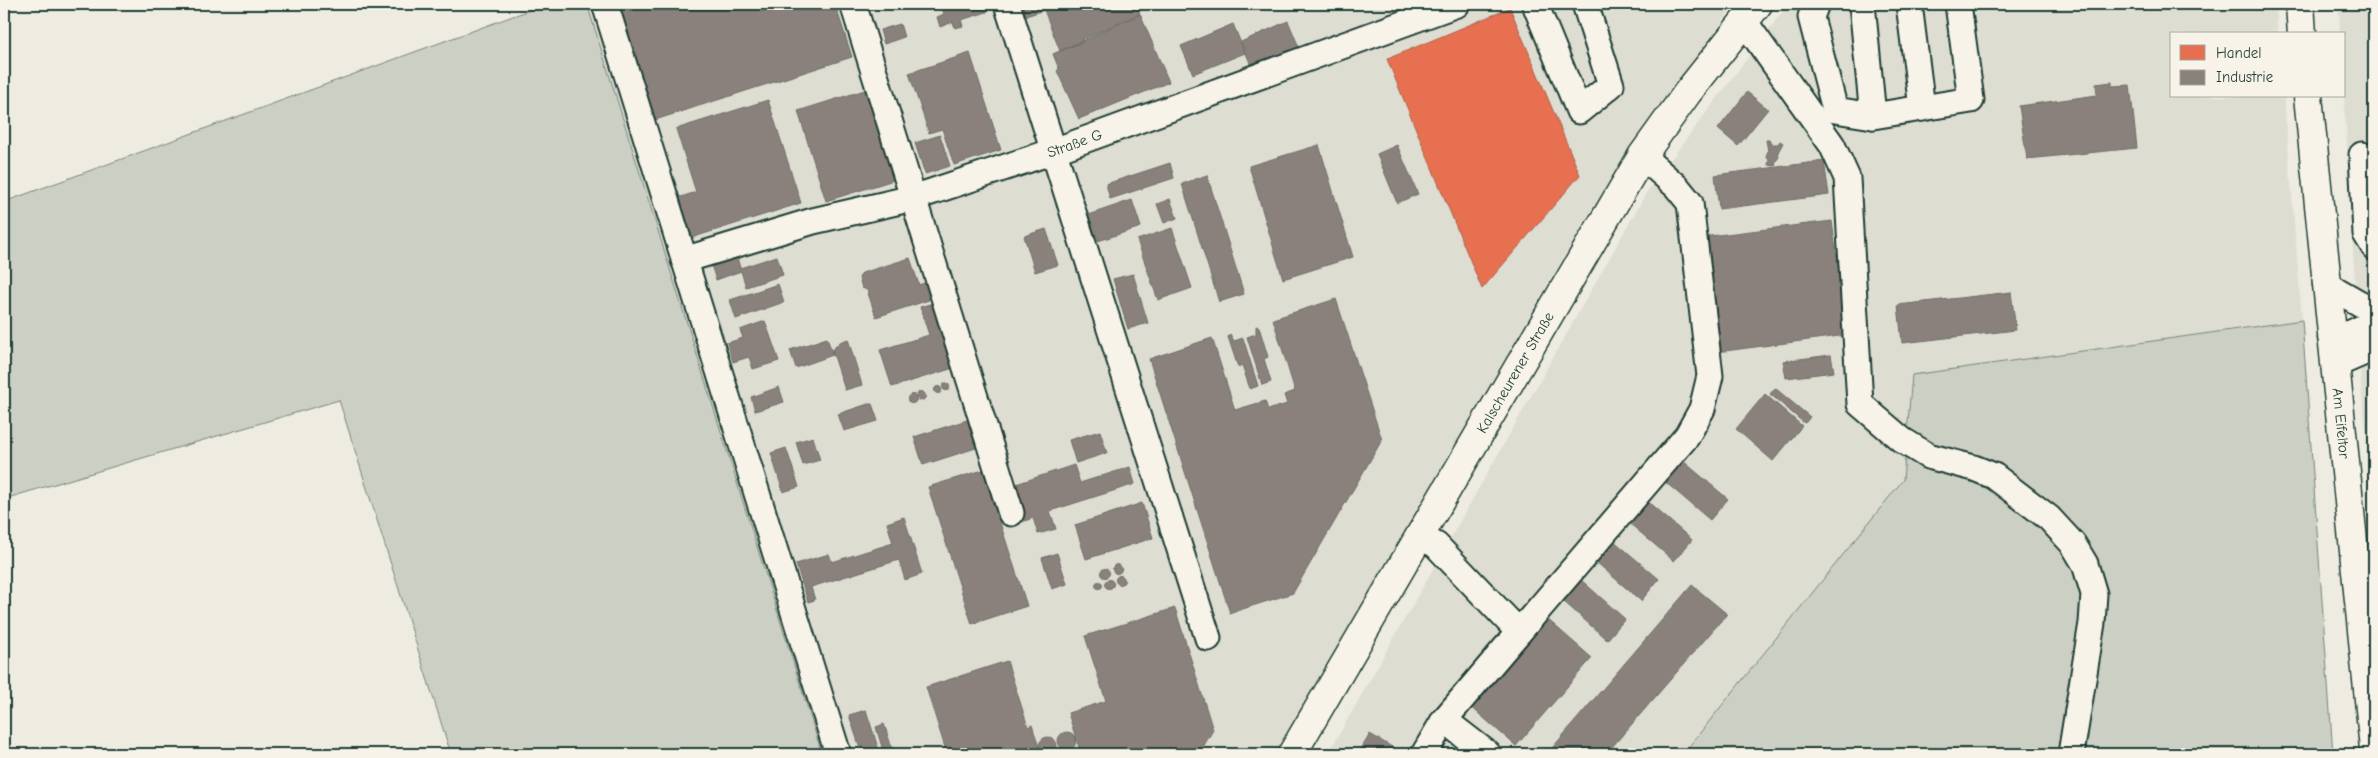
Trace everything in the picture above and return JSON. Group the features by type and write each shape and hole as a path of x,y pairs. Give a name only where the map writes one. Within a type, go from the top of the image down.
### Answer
{"main road":[{"path":"2300,4 2302,32"},
{"name":"Kalscheurener Straße","path":"1292,754 1642,156 1688,92 1751,12"},
{"name":"Am Eifeltor","path":"2308,98 2374,749"}],"street":[{"path":"604,4 838,754"},
{"path":"853,4 1011,513"},
{"path":"1007,4 1208,638"},
{"name":"Straße G","path":"684,260 813,221 913,198 1054,151 1457,4"},
{"path":"1535,4 1579,111 1611,84 1585,4"},
{"path":"1816,4 1811,17 1835,110 1873,116 1971,100 1958,4"},
{"path":"1862,4 1873,116"},
{"path":"1909,4 1922,108"},
{"path":"1751,12 1832,145 1846,178 1860,404 1902,440 1928,456 1974,468 1994,476 2049,518 2073,544 2085,564 2094,594 2092,622 2071,754"},
{"path":"2362,155 2366,234 2374,247"},
{"path":"1424,754 1444,720 1687,436 1702,409 1710,376 1690,203 1677,186 1642,156"},
{"path":"2326,284 2360,304 2374,309"},
{"path":"2332,338 2351,334 2374,322"},
{"path":"2335,365 2374,348"},
{"path":"1418,536 1436,545 1519,632"},
{"path":"1444,720 1488,754"}],"shaded area":[{"path":"546,4 587,4 822,754 451,754 339,400 4,499 4,202"},
{"path":"587,4 1734,4 1564,257 1275,754 822,754"},
{"path":"1788,4 2276,4 2278,32 2170,32 2170,98 2284,98 2302,320 1912,375 1903,480 1683,754 1328,754 1648,190"},
{"path":"2339,4 2374,4 2374,506 2361,385 2344,98 2346,98 2346,32 2340,32"},
{"path":"2302,320 2333,754 1683,754 1903,480 1912,375"}],"building: Handel":[{"path":"1510,8 1580,175 1482,289 1387,59"}],"building: Industrie":[{"path":"618,4 835,4 852,57 655,120"},
{"path":"985,4 987,12 961,20 963,26 955,28 953,22 940,27 937,17 944,14 941,5"},
{"path":"1023,4 1136,4 1140,14 1082,39 1083,42 1060,51 1044,10 1026,16"},
{"path":"1140,14 1169,82 1079,119 1057,71 1059,69 1053,54"},
{"path":"1288,21 1301,52 1254,72 1241,42"},
{"path":"900,24 904,37 884,44 880,30"},
{"path":"1233,24 1245,53 1193,74 1181,46"},
{"path":"970,53 1001,150 954,165 942,129 929,133 909,73"},
{"path":"2112,82 2112,86 2130,85 2137,148 2027,159 2019,106 2097,95 2096,84"},
{"path":"868,89 897,179 826,201 798,111"},
{"path":"1747,92 1768,109 1738,146 1718,129"},
{"path":"768,100 801,203 691,238 678,198 696,192 676,129"},
{"path":"940,135 950,166 925,174 915,143"},
{"path":"1766,140 1769,140 1771,144 1778,144 1780,141 1783,143 1778,152 1779,157 1775,166 1768,165"},
{"path":"1319,145 1353,257 1283,279 1249,166"},
{"path":"1397,145 1418,194 1397,203 1377,154"},
{"path":"1824,161 1829,195 1719,209 1715,175"},
{"path":"1170,163 1174,178 1110,199 1106,184"},
{"path":"1207,175 1244,294 1219,302 1182,184"},
{"path":"1170,199 1177,218 1164,223 1157,204"},
{"path":"1132,200 1141,227 1098,241 1088,215"},
{"path":"1832,221 1847,335 1717,352 1702,237"},
{"path":"1172,228 1192,288 1158,300 1137,240"},
{"path":"1046,229 1058,265 1035,272 1024,236"},
{"path":"736,254 740,268 777,256 783,275 746,287 741,271 716,280 710,262"},
{"path":"910,258 919,285 924,283 929,300 876,317 867,290 862,288 859,278 862,273"},
{"path":"1133,274 1148,323 1128,329 1113,279"},
{"path":"778,284 784,302 736,319 730,300"},
{"path":"2011,292 2016,330 1902,343 1898,305"},
{"path":"1336,299 1382,440 1293,593 1230,613 1149,359 1212,338 1235,410 1265,401 1268,410 1287,404 1284,395 1295,391 1273,319"},
{"path":"936,302 957,367 892,387 880,350 929,335 920,307"},
{"path":"765,321 779,361 753,369 749,357 733,362 727,343 743,338 740,330"},
{"path":"1256,326 1259,327 1268,357 1264,359 1271,382 1262,385 1247,337 1256,334"},
{"path":"1230,334 1234,341 1243,338 1258,386 1250,389 1242,365 1238,367 1228,337"},
{"path":"827,338 833,355 796,368 790,350"},
{"path":"848,339 862,385 845,390 832,350 840,342"},
{"path":"1831,355 1834,372 1786,378 1783,361"},
{"path":"946,383 950,387 946,391 942,387"},
{"path":"938,386 942,390 938,394 934,390"},
{"path":"779,387 784,402 755,411 751,397"},
{"path":"1775,388 1810,417 1806,422 1804,423 1770,394"},
{"path":"921,392 925,396 921,400 917,396"},
{"path":"1765,394 1802,426 1773,461 1736,429"},
{"path":"912,395 916,399 912,403 908,399"},
{"path":"872,404 878,421 844,431 838,414"},
{"path":"967,420 976,448 923,465 914,437"},
{"path":"1100,431 1107,453 1076,463 1069,440"},
{"path":"813,437 820,460 803,465 796,442"},
{"path":"786,448 799,487 783,492 771,453"},
{"path":"1682,460 1728,499 1710,520 1664,481"},
{"path":"1074,465 1080,483 1130,467 1135,484 1050,511 1056,529 1038,534 1033,518 1022,522 1010,486"},
{"path":"983,470 1027,606 972,624 928,487"},
{"path":"1647,501 1692,540 1674,561 1628,522"},
{"path":"1142,503 1153,538 1086,559 1075,525"},
{"path":"904,517 922,574 905,580 899,560 811,587 815,600 808,602 796,564 829,554 832,562 893,543 887,523"},
{"path":"1613,540 1659,579 1641,601 1595,561"},
{"path":"1057,553 1067,584 1052,589 1042,558"},
{"path":"1117,565 1121,569 1117,573 1113,569"},
{"path":"1105,568 1110,573 1105,578 1100,573"},
{"path":"1120,576 1124,580 1120,584 1116,580"},
{"path":"1109,579 1114,584 1109,589 1104,584"},
{"path":"1580,579 1625,619 1607,640 1562,600"},
{"path":"1099,582 1102,585 1099,588 1096,585"},
{"path":"1692,585 1727,614 1606,754 1547,754"},
{"path":"1175,608 1213,730 1199,754 1081,754 1068,713 1106,701 1085,636"},
{"path":"1546,618 1592,658 1516,746 1470,706"},
{"path":"1007,661 1028,727 1032,725 1041,754 947,754 926,687"},
{"path":"866,710 880,754 862,754 849,715"},
{"path":"884,724 894,754 884,754 876,727"},
{"path":"1067,732 1073,735 1076,741 1073,747 1067,750 1061,747 1058,741 1061,735"},
{"path":"1370,734 1392,747 1388,754 1358,754"},
{"path":"1048,737 1054,740 1057,746 1054,752 1048,755 1042,752 1039,746 1042,740"},
{"path":"1076,751 1080,754 1066,754"}]}
